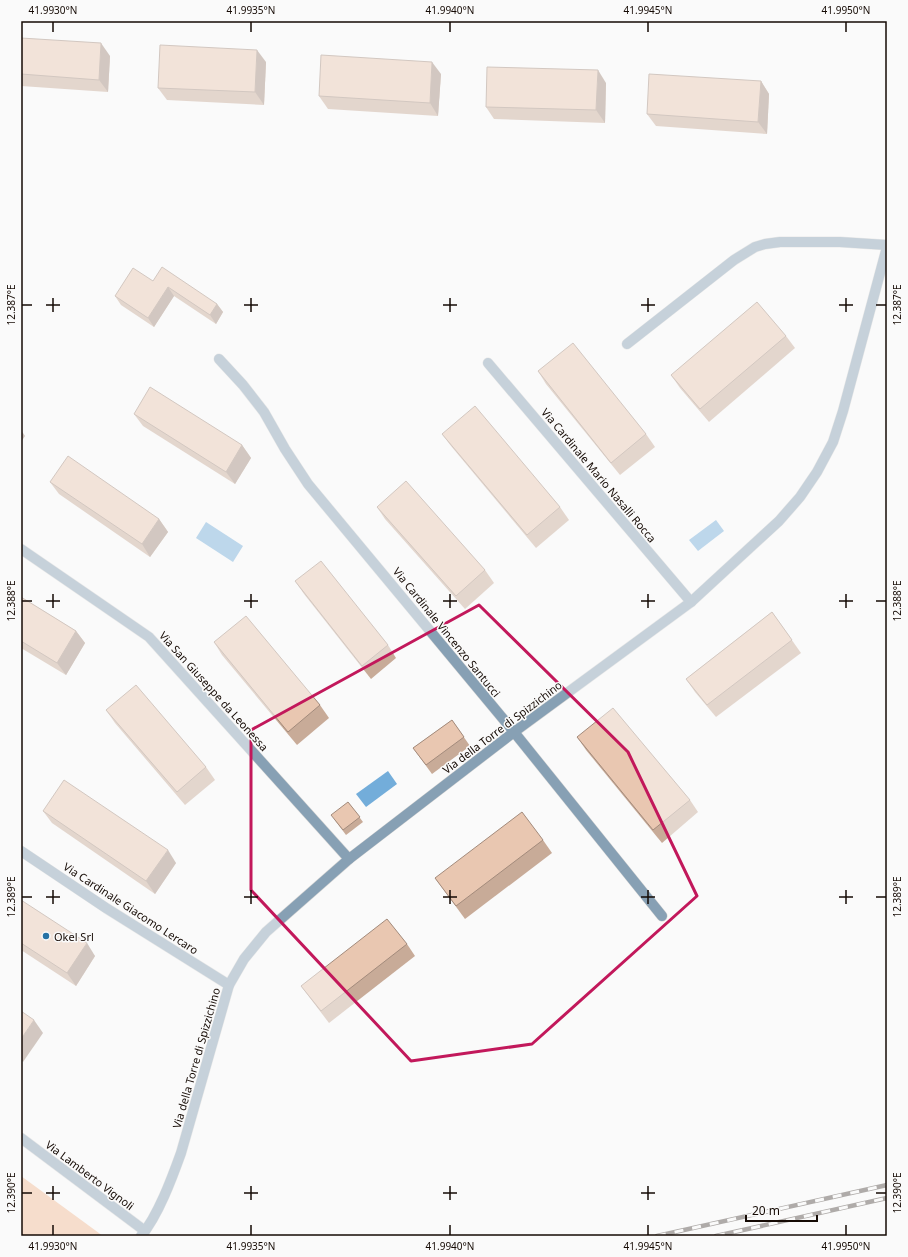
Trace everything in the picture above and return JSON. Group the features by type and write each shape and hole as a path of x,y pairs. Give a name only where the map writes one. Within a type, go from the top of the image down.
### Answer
{"street":[{"path":"627,344 734,260 755,247 780,242 840,242 887,246"},
{"name":"Via della Torre di Spizzichino","path":"143,1234 172,1178 181,1153 229,985 244,959 266,932 349,859 514,732 691,602 779,521 800,497 817,472 833,442 844,411 887,246"},
{"name":"Via Cardinale Vincenzo Santucci","path":"219,359 243,385 264,412 285,449 308,484 514,732 662,916"},
{"name":"Via Cardinale Mario Nasalli Rocca","path":"488,363 691,602"},
{"name":"Via San Giuseppe da Leonessa","path":"21,549 149,637 349,859"},
{"name":"Via Cardinale Giacomo Lercaro","path":"21,851 106,908 229,985"},
{"name":"Via Lamberto Vignoli","path":"21,1138 143,1234"}],"highlighted area":[{"path":"479,605 628,752 697,896 532,1044 411,1061 251,890 251,730"}],"shaded area":[{"path":"21,1176 103,1236 21,1236"}],"water":[{"path":"716,520 724,531 698,551 689,540"},
{"path":"206,522 243,546 233,562 196,538"},
{"path":"388,771 397,784 366,807 356,794"}],"building":[{"path":"21,38 101,43 99,80 21,74"},
{"path":"160,45 257,50 255,92 158,88"},
{"path":"321,55 432,62 430,103 319,96"},
{"path":"487,67 598,70 596,110 486,107"},
{"path":"649,74 761,81 758,122 647,114"},
{"path":"162,267 217,304 210,315 168,287 148,318 115,296 133,268 153,281"},
{"path":"757,302 786,336 700,409 671,375"},
{"path":"573,343 646,434 611,463 538,371"},
{"path":"150,387 242,445 226,472 134,414"},
{"path":"475,406 560,507 527,535 442,434"},
{"path":"68,456 159,519 142,544 50,482"},
{"path":"406,481 485,570 456,596 377,507"},
{"path":"321,561 388,645 362,666 295,581"},
{"path":"21,597 76,631 57,663 21,641"},
{"path":"772,612 792,640 707,705 686,679"},
{"path":"246,616 320,705 288,732 214,642"},
{"path":"136,685 206,767 177,792 106,710"},
{"path":"613,708 690,800 653,830 577,737"},
{"path":"452,720 464,737 426,765 413,748"},
{"path":"64,780 168,850 146,881 43,811"},
{"path":"348,802 360,817 343,830 331,815"},
{"path":"522,812 543,840 456,906 435,878"},
{"path":"21,900 87,943 67,973 21,943"},
{"path":"387,919 407,944 321,1011 301,986"},
{"path":"21,1011 34,1020 21,1039"}],"railway":[{"path":"657,1236 887,1185"},
{"path":"716,1236 887,1198"}],"place":[{"name":"Okel Srl","path":"46,936"}]}
